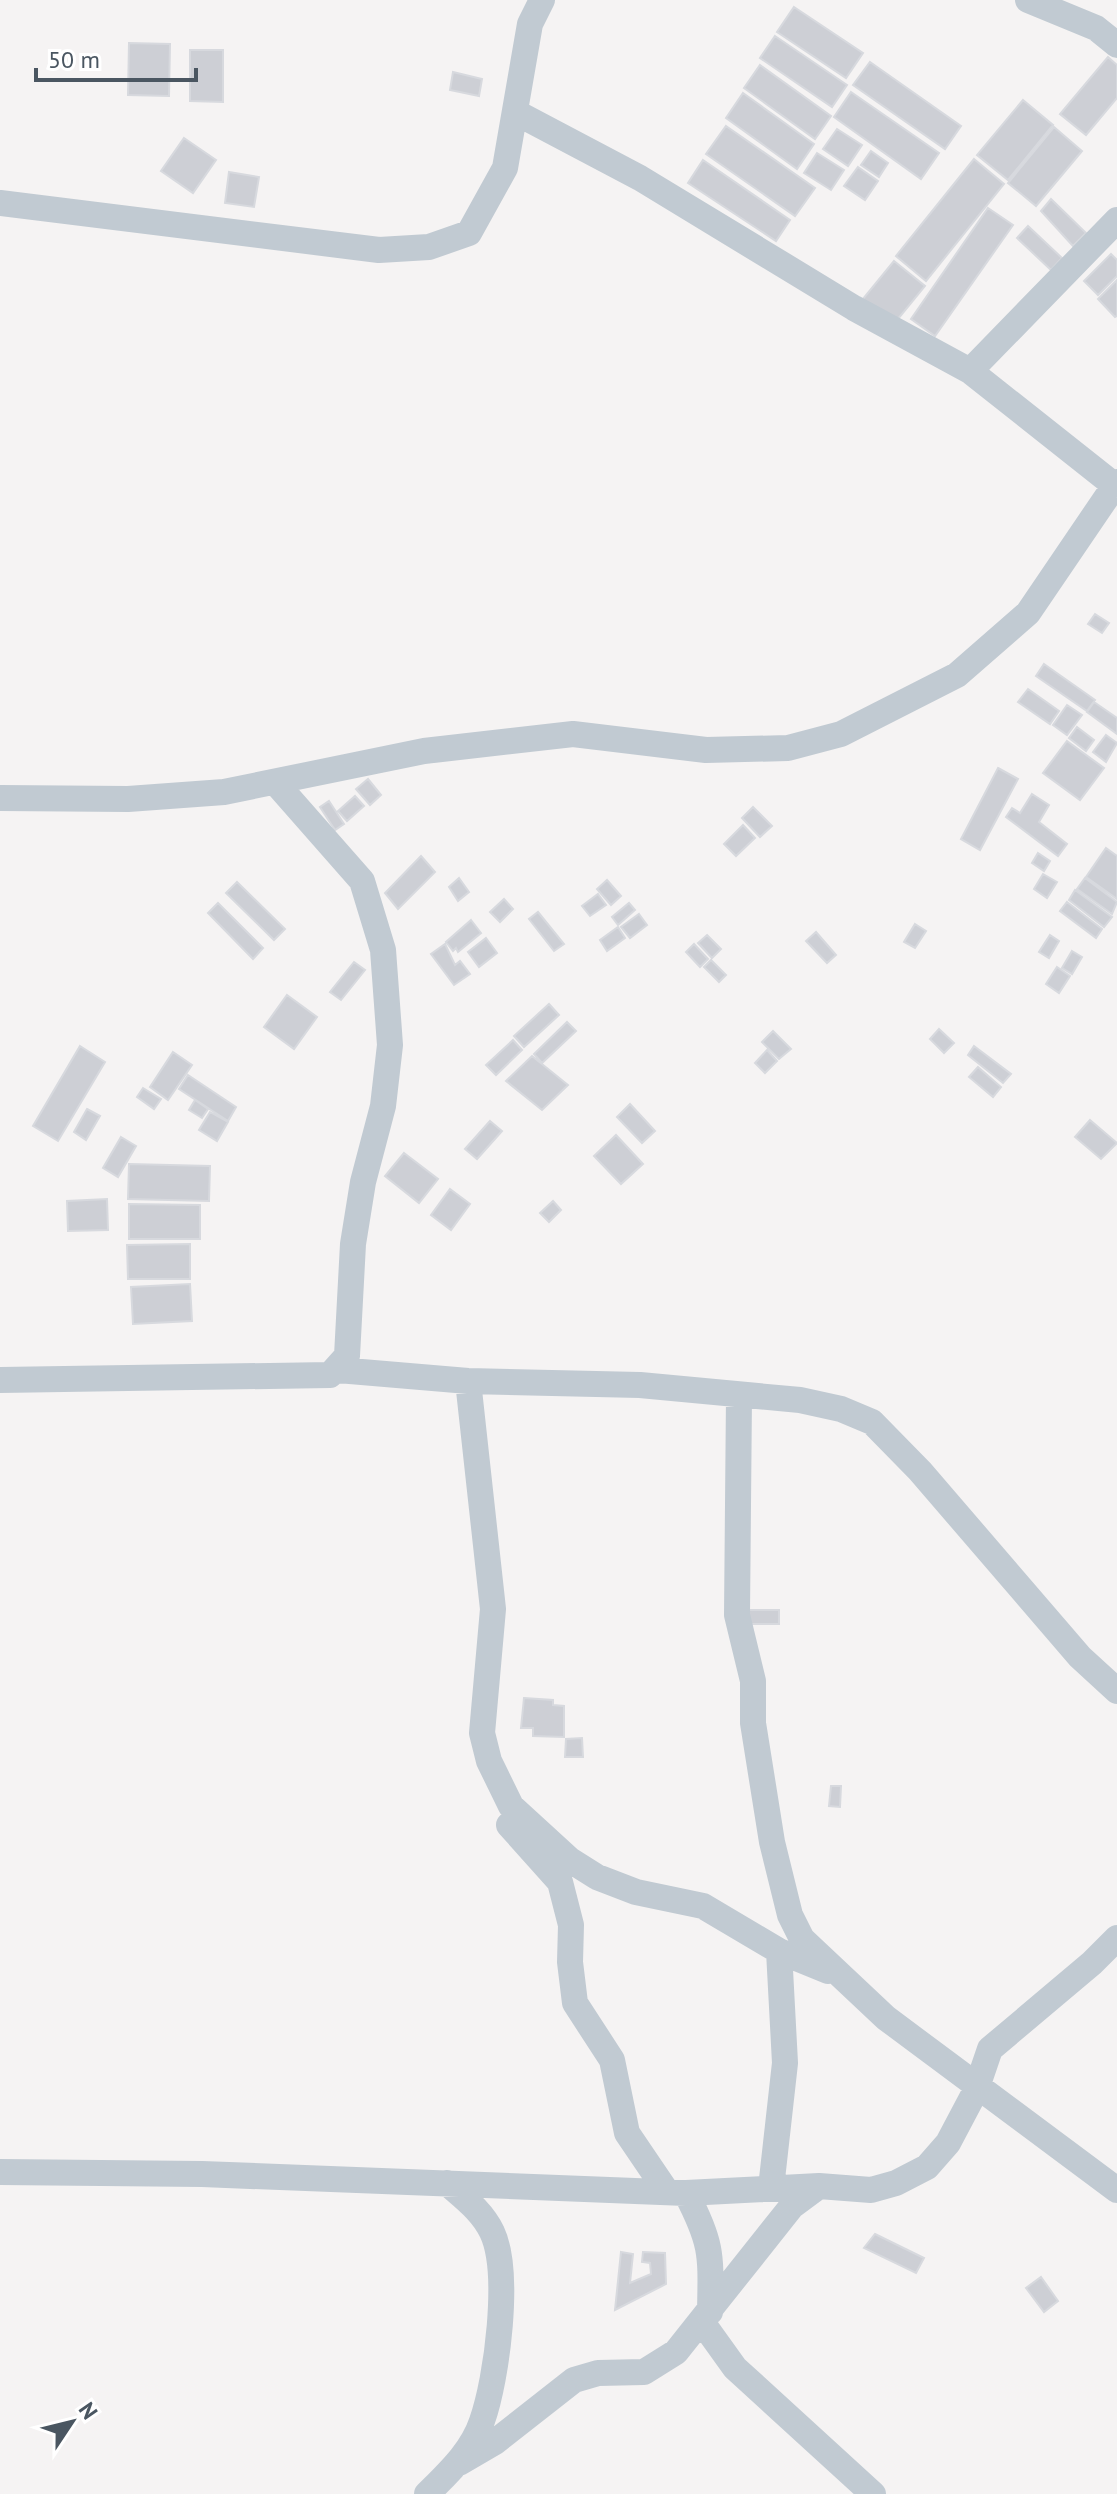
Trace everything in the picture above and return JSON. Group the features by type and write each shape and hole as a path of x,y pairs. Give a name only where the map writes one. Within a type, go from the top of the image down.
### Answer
{"street":[{"path":"0,203 379,250 429,247 469,233 505,168 530,24 542,0"},
{"path":"1028,0 1076,9 1117,45"},
{"path":"0,798 128,799 224,792 424,751 573,734 706,750 788,748 841,734 957,675 1028,613 1115,483 970,371 854,308 640,178 515,112"},
{"path":"970,371 1117,220"},
{"path":"0,1380 330,1375 338,1370 347,1356 353,1244 363,1182 383,1106 390,1045 383,950 362,881 275,782"},
{"path":"338,1370 468,1381 640,1385 800,1400 841,1409 872,1422 920,1471 1080,1657 1117,1691"},
{"path":"468,1381 493,1609 482,1733 501,1789 528,1825 597,1877 636,1892 703,1906 779,1951 842,1976"},
{"path":"739,1396 737,1615 753,1681 753,1723 772,1842 790,1915 802,1939 886,2018 1117,2190"},
{"path":"501,1789 500,1813 553,1872 567,1899 575,2003 612,2060 627,2133 706,2230 712,2253 706,2317 735,2368 866,2492"},
{"path":"0,2172 202,2174 677,2193 819,2186 871,2190 896,2183 927,2167 948,2143 977,2084 981,2068 997,2041 1092,1963 1117,1938"},
{"path":"771,2188 785,2063 779,1951"},
{"path":"447,2183 475,2207 491,2231 501,2257 497,2342 488,2397 482,2422 459,2463"},
{"path":"427,2494 459,2463 495,2442 574,2380 598,2373 644,2372 676,2352 792,2206 819,2186"}],"building":[{"path":"794,7 863,53 846,78 777,32"},
{"path":"775,36 847,85 832,107 760,58"},
{"path":"129,43 170,44 169,96 128,95"},
{"path":"190,50 223,50 223,102 190,101"},
{"path":"1108,57 1117,65 1117,98 1086,135 1060,114"},
{"path":"870,62 961,126 945,149 853,85"},
{"path":"760,65 831,116 815,139 744,88"},
{"path":"453,72 482,79 479,96 450,90"},
{"path":"851,92 939,153 921,179 834,117"},
{"path":"743,93 814,144 797,169 726,118"},
{"path":"1023,100 1053,125 1008,180 977,155"},
{"path":"726,126 815,188 795,216 706,154"},
{"path":"1054,127 1082,151 1036,206 1008,183"},
{"path":"837,129 862,145 848,166 823,149"},
{"path":"184,138 216,160 193,193 161,171"},
{"path":"871,151 888,163 879,177 861,165"},
{"path":"817,153 844,170 831,190 804,173"},
{"path":"974,159 1004,184 926,281 896,256"},
{"path":"703,160 790,220 776,241 688,183"},
{"path":"858,167 878,181 865,200 844,186"},
{"path":"229,172 259,177 254,207 225,203"},
{"path":"1051,199 1086,233 1073,246 1041,211"},
{"path":"988,208 1013,225 935,336 911,319"},
{"path":"1028,226 1062,258 1051,270 1017,238"},
{"path":"1111,254 1117,260 1117,276 1098,295 1084,281"},
{"path":"894,261 925,286 893,325 862,300"},
{"path":"1117,280 1117,316 1115,317 1098,299"},
{"path":"1095,614 1109,623 1102,633 1088,624"},
{"path":"1044,664 1095,700 1087,711 1036,676"},
{"path":"1028,689 1059,711 1050,724 1018,702"},
{"path":"1094,702 1117,718 1117,734 1087,712"},
{"path":"1067,705 1082,715 1067,735 1053,725"},
{"path":"1077,727 1094,740 1086,751 1069,738"},
{"path":"1106,735 1117,743 1106,762 1093,752"},
{"path":"1067,741 1104,768 1080,800 1043,773"},
{"path":"998,768 1018,779 980,850 961,839"},
{"path":"368,779 381,795 370,805 356,789"},
{"path":"1032,794 1049,805 1039,822 1067,844 1058,856 1006,817 1012,808 1020,813"},
{"path":"355,796 364,806 347,821 338,811"},
{"path":"329,801 344,824 335,830 320,807"},
{"path":"753,807 772,826 760,837 742,818"},
{"path":"743,825 755,838 736,856 724,844"},
{"path":"1106,848 1117,856 1117,899 1086,877"},
{"path":"1038,853 1050,861 1044,871 1032,863"},
{"path":"421,856 435,872 398,909 385,893"},
{"path":"1043,874 1057,882 1047,898 1034,889"},
{"path":"459,878 469,892 458,901 449,887"},
{"path":"1085,878 1117,902 1112,914 1077,889"},
{"path":"607,880 621,896 611,905 597,889"},
{"path":"237,882 285,929 274,940 226,893"},
{"path":"1075,890 1112,917 1104,927 1069,900"},
{"path":"598,894 606,905 590,916 582,906"},
{"path":"504,899 513,909 500,922 490,912"},
{"path":"1067,902 1102,929 1096,938 1060,911"},
{"path":"218,903 263,948 253,959 208,913"},
{"path":"629,903 635,910 618,925 612,917"},
{"path":"538,912 564,944 554,951 529,919"},
{"path":"639,914 647,925 630,938 621,927"},
{"path":"471,920 481,933 458,952 456,948 453,951 446,942"},
{"path":"915,924 926,931 915,948 904,942"},
{"path":"618,927 625,938 607,951 600,940"},
{"path":"816,932 836,955 827,963 806,941"},
{"path":"707,935 721,949 712,958 698,943"},
{"path":"1050,935 1059,941 1049,958 1039,952"},
{"path":"486,938 497,953 479,967 468,952"},
{"path":"445,944 455,965 460,961 470,974 454,985 431,954"},
{"path":"694,944 708,959 700,967 686,952"},
{"path":"1072,951 1082,957 1072,974 1062,968"},
{"path":"711,960 726,975 719,982 704,967"},
{"path":"354,962 365,970 341,1000 330,992"},
{"path":"1057,967 1070,976 1059,993 1046,984"},
{"path":"287,995 317,1017 294,1049 264,1027"},
{"path":"549,1004 559,1015 524,1047 514,1036"},
{"path":"567,1022 576,1031 542,1063 534,1054"},
{"path":"939,1029 954,1043 944,1053 930,1039"},
{"path":"773,1031 791,1049 779,1059 762,1042"},
{"path":"513,1040 522,1050 496,1075 486,1065"},
{"path":"80,1046 105,1062 58,1141 33,1126"},
{"path":"974,1046 1011,1074 1003,1083 968,1055"},
{"path":"767,1050 777,1061 765,1073 755,1063"},
{"path":"173,1052 192,1065 168,1100 150,1087"},
{"path":"532,1056 568,1085 542,1110 506,1081"},
{"path":"978,1067 1001,1087 993,1097 969,1077"},
{"path":"188,1075 236,1107 228,1121 179,1089"},
{"path":"143,1088 161,1099 154,1109 137,1097"},
{"path":"195,1100 208,1109 202,1118 189,1110"},
{"path":"630,1104 655,1131 642,1143 617,1117"},
{"path":"87,1109 100,1116 86,1140 74,1132"},
{"path":"210,1112 228,1122 217,1141 199,1130"},
{"path":"1090,1120 1117,1143 1101,1159 1075,1137"},
{"path":"490,1121 502,1131 477,1159 465,1149"},
{"path":"616,1135 643,1164 621,1184 594,1156"},
{"path":"121,1137 136,1146 118,1177 103,1168"},
{"path":"404,1153 438,1179 419,1203 385,1176"},
{"path":"129,1164 210,1166 209,1201 128,1199"},
{"path":"450,1189 470,1204 451,1230 431,1215"},
{"path":"107,1199 108,1230 68,1231 67,1201"},
{"path":"553,1201 561,1210 549,1222 540,1213"},
{"path":"129,1204 200,1205 200,1239 129,1239"},
{"path":"190,1244 190,1279 128,1279 127,1245"},
{"path":"190,1284 192,1321 133,1324 131,1287"},
{"path":"743,1610 779,1610 779,1624 743,1624"},
{"path":"524,1698 553,1700 553,1705 564,1706 564,1737 533,1736 533,1728 521,1728"},
{"path":"582,1738 583,1757 565,1757 566,1739"},
{"path":"831,1786 841,1786 840,1807 829,1806"},
{"path":"875,2234 924,2258 916,2273 864,2248"},
{"path":"621,2252 633,2254 630,2283 651,2274 650,2263 642,2262 643,2252 665,2253 666,2284 615,2310"},
{"path":"1041,2277 1058,2301 1044,2312 1026,2288"}]}
